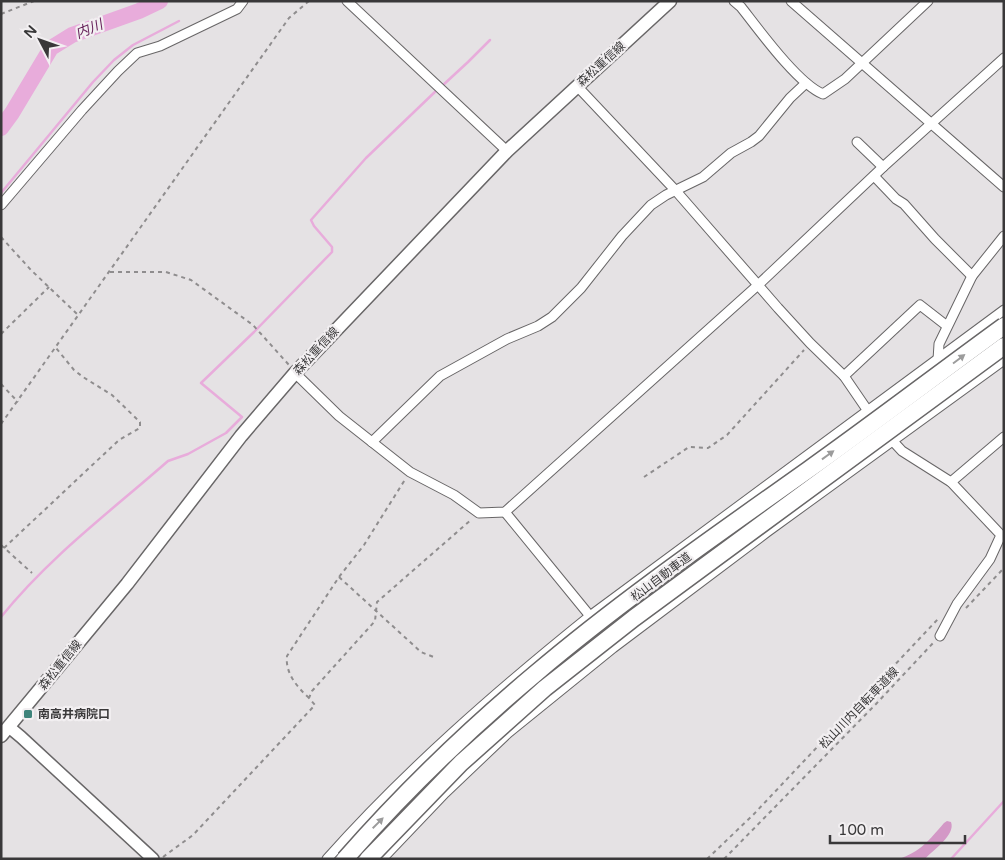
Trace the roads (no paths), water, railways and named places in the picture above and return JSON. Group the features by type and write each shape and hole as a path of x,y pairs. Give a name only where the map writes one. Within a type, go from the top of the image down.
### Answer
{"highway":[{"name":"松山自動車道","path":"345,859 450,750 535,674 706,542 899,404 1004,326"},
{"name":"松山自動車道","path":"368,859 461,763 545,688 641,612 1004,346"}],"main road":[{"name":"森松重信線","path":"5,732 127,584 241,436 295,374 507,151 670,1"}],"street":[{"path":"1,206 82,110 137,53 160,46 237,9 243,1"},
{"path":"347,1 507,151"},
{"path":"734,1 806,83 817,92 823,94 845,79 928,1"},
{"path":"791,1 1004,187"},
{"path":"295,374 339,416 410,472 454,495 479,514 505,512 758,285 883,167 1004,58"},
{"path":"372,442 440,376 507,338 538,326 552,317 581,288 622,236 650,205 703,177 731,153 759,136 790,98 806,83"},
{"path":"577,86 676,191 810,343 844,376 892,441 902,451 951,482 1001,535 990,559 957,604 940,636"},
{"path":"857,142 883,167"},
{"path":"874,176 896,199 904,204 972,276"},
{"path":"938,360 940,344 947,326 972,276 1004,236"},
{"path":"844,376 920,304 947,326"},
{"path":"327,859 358,824 484,705 590,616 1004,310"},
{"path":"382,859 445,793 508,733 613,648 767,532 1004,360"},
{"path":"951,482 1004,437"},
{"path":"505,512 590,616"},
{"path":"5,732 21,736 153,859"}],"waterway":[{"name":"内川","path":"1,128 51,48 72,35 139,11 160,1"},
{"path":"1,193 93,82 114,60 133,45 179,21"},
{"path":"442,86 490,40"},
{"path":"1,617 39,574 60,554 168,461 188,454 226,433 242,417 201,383 332,252 332,247 311,220 366,158 438,89"},
{"path":"951,859 1004,801"}],"place":[{"name":"南高井病院口","path":"28,714"}]}
